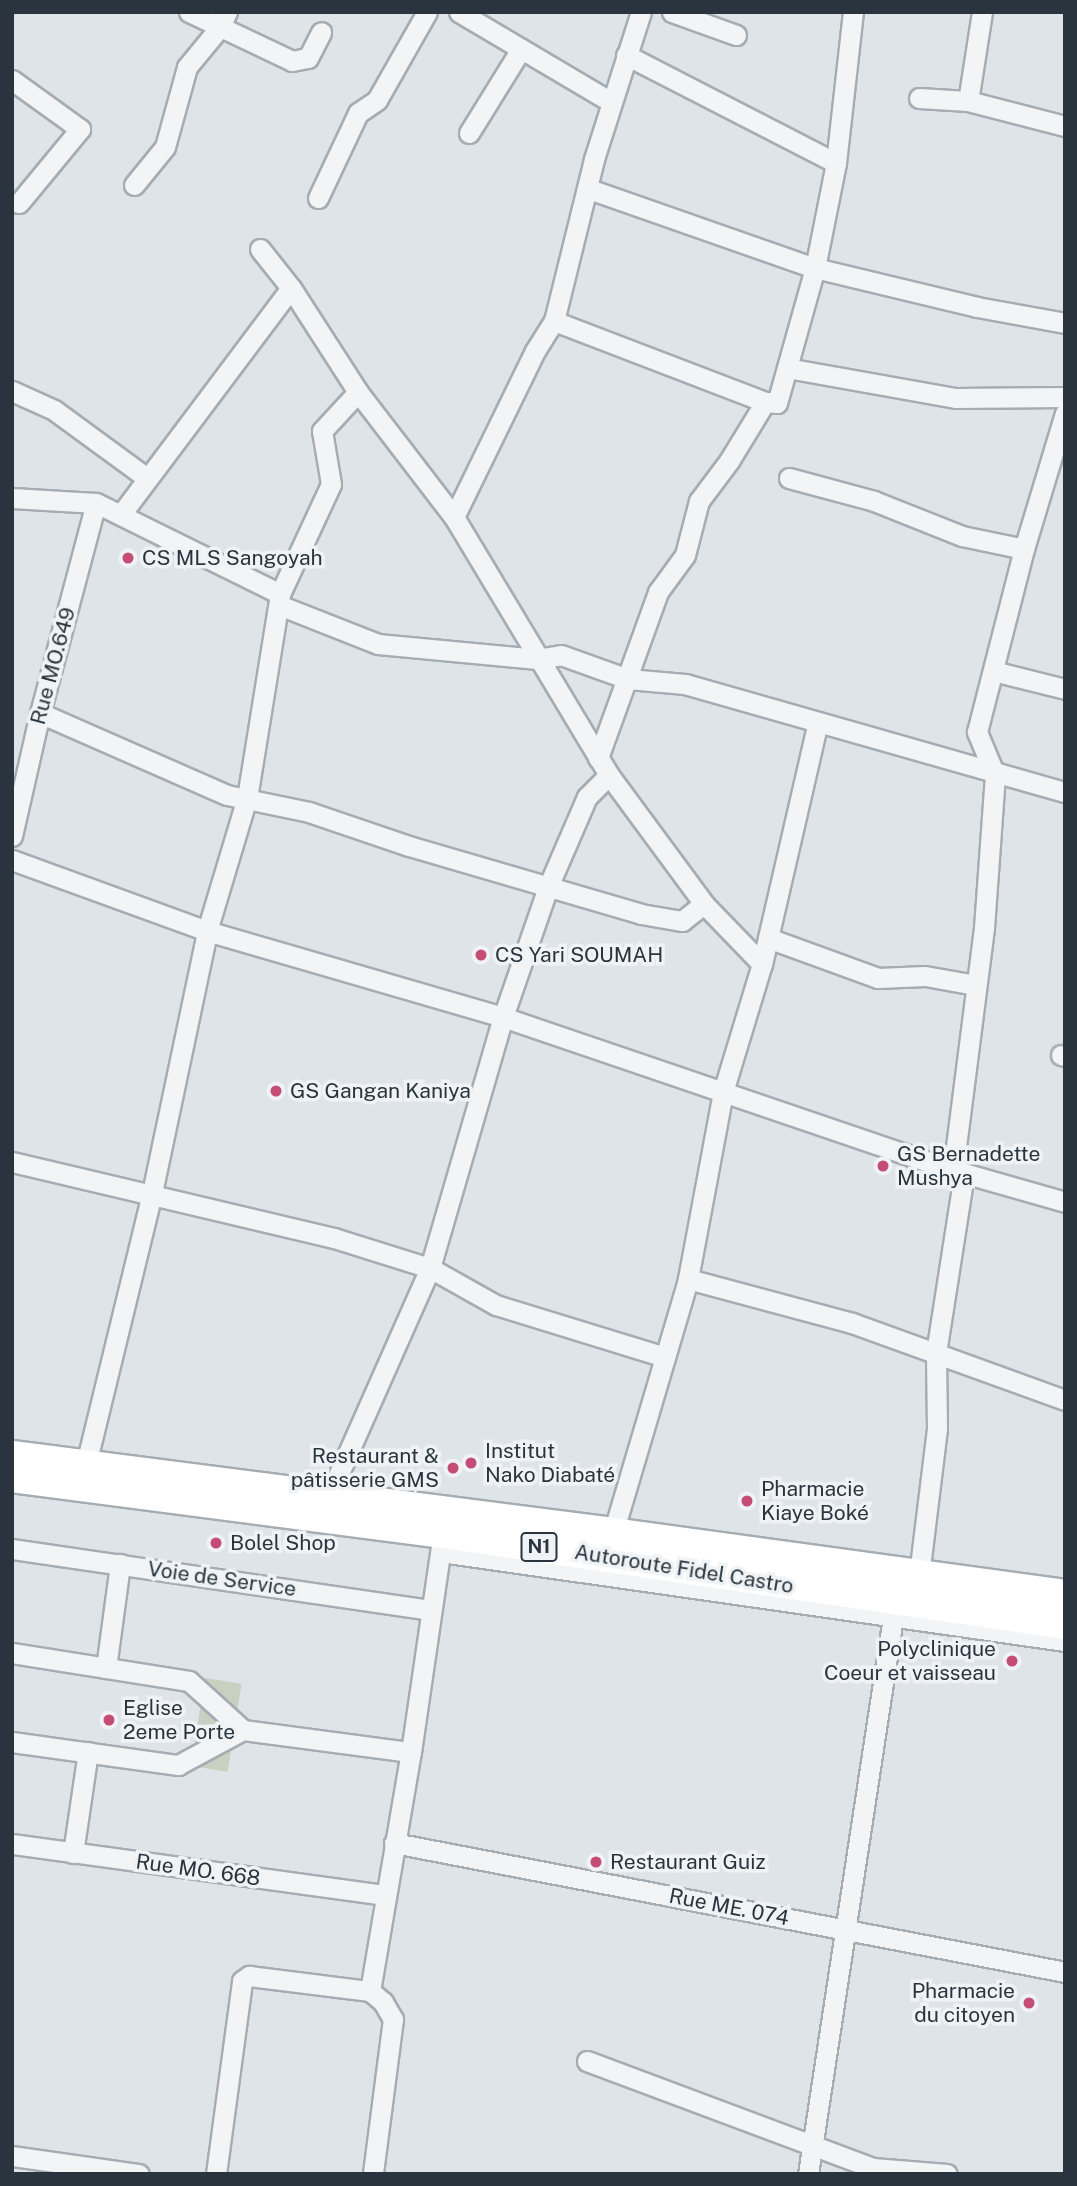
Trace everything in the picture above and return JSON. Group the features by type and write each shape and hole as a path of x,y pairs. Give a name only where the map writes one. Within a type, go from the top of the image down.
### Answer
{"highway":[{"name":"Autoroute Fidel Castro","path":"12,1456 613,1533 1065,1595"},
{"name":"Autoroute Fidel Castro","path":"12,1477 791,1593 1065,1624"}],"street":[{"path":"189,12 224,20 292,61 308,58 321,33"},
{"path":"318,198 358,113 377,100 427,12"},
{"path":"459,12 611,102"},
{"path":"454,517 535,351 554,321 589,189 594,159 641,12"},
{"path":"672,12 736,35"},
{"path":"554,321 765,402 777,403 816,268 836,163 853,12"},
{"path":"968,101 982,12"},
{"path":"134,186 165,147 187,67 224,20"},
{"path":"469,133 521,49"},
{"path":"626,55 836,163"},
{"path":"12,80 80,129 19,203"},
{"path":"919,98 968,101 1065,126"},
{"path":"589,189 816,268 977,307 1065,323"},
{"path":"260,249 291,288 358,392 454,517 609,775 704,904 762,964"},
{"path":"121,513 291,288"},
{"path":"787,368 955,398 1065,397"},
{"path":"12,391 54,410 147,478"},
{"path":"86,1464 152,1193 207,931 247,798 279,600 331,484 321,430 358,392"},
{"path":"598,758 658,592 685,555 699,500 729,461 765,402"},
{"path":"919,1575 937,1428 936,1353 959,1172 995,775 977,732 1024,549 1065,413"},
{"path":"789,478 874,500 962,536 1024,549"},
{"path":"12,498 99,504 121,513 279,600 378,644 537,659 561,655 628,679 685,684 995,775 1065,792"},
{"name":"Rue MO.649","path":"12,836 40,713 99,504"},
{"path":"993,671 1065,689"},
{"path":"40,713 153,765 227,795 309,812 409,846 641,914 682,921 704,904"},
{"path":"613,1533 688,1279 723,1092 762,964 818,722"},
{"path":"329,1496 430,1268 503,1017 548,887 587,797 609,775"},
{"path":"12,860 207,931 503,1017 959,1172 1065,1202"},
{"path":"768,938 878,978 925,976 976,985"},
{"path":"12,1162 334,1238 430,1268 496,1305 665,1357"},
{"path":"688,1279 852,1323 1065,1401"},
{"path":"370,1991 384,1895 411,1752 442,1543"},
{"name":"Voie de Service","path":"12,1549 431,1610"},
{"path":"106,1668 120,1564"},
{"path":"791,1593 893,1617 1065,1641"},
{"path":"808,2174 893,1617"},
{"path":"12,1653 189,1682 243,1730 411,1752"},
{"path":"12,1742 178,1765 243,1730"},
{"path":"73,1853 88,1752"},
{"name":"Rue ME. 074","path":"394,1843 1065,1972"},
{"name":"Rue MO. 668","path":"12,1844 384,1895"},
{"path":"216,2174 242,1981 249,1976 370,1991 383,2002 393,2019 373,2174"},
{"path":"587,2060 873,2168 947,2174"},
{"path":"12,2156 139,2174"}],"green space":[{"path":"205,1678 242,1684 228,1772 191,1766"}],"place":[{"name":"CS MLS Sangoyah","path":"128,558"},
{"name":"CS Yari SOUMAH","path":"481,955"},
{"name":"GS Gangan Kaniya","path":"276,1091"},
{"name":"GS Bernadette Mushya","path":"883,1166"},
{"name":"Institut Nako Diabaté","path":"471,1463"},
{"name":"Restaurant & pâtisserie GMS","path":"453,1468"},
{"name":"Pharmacie Kiaye Boké","path":"747,1501"},
{"name":"Bolel Shop","path":"216,1543"},
{"name":"Polyclinique Coeur et vaisseau","path":"1012,1661"},
{"name":"Eglise 2eme Porte","path":"109,1720"},
{"name":"Restaurant Guiz","path":"596,1862"},
{"name":"Pharmacie du citoyen","path":"1029,2003"}]}
